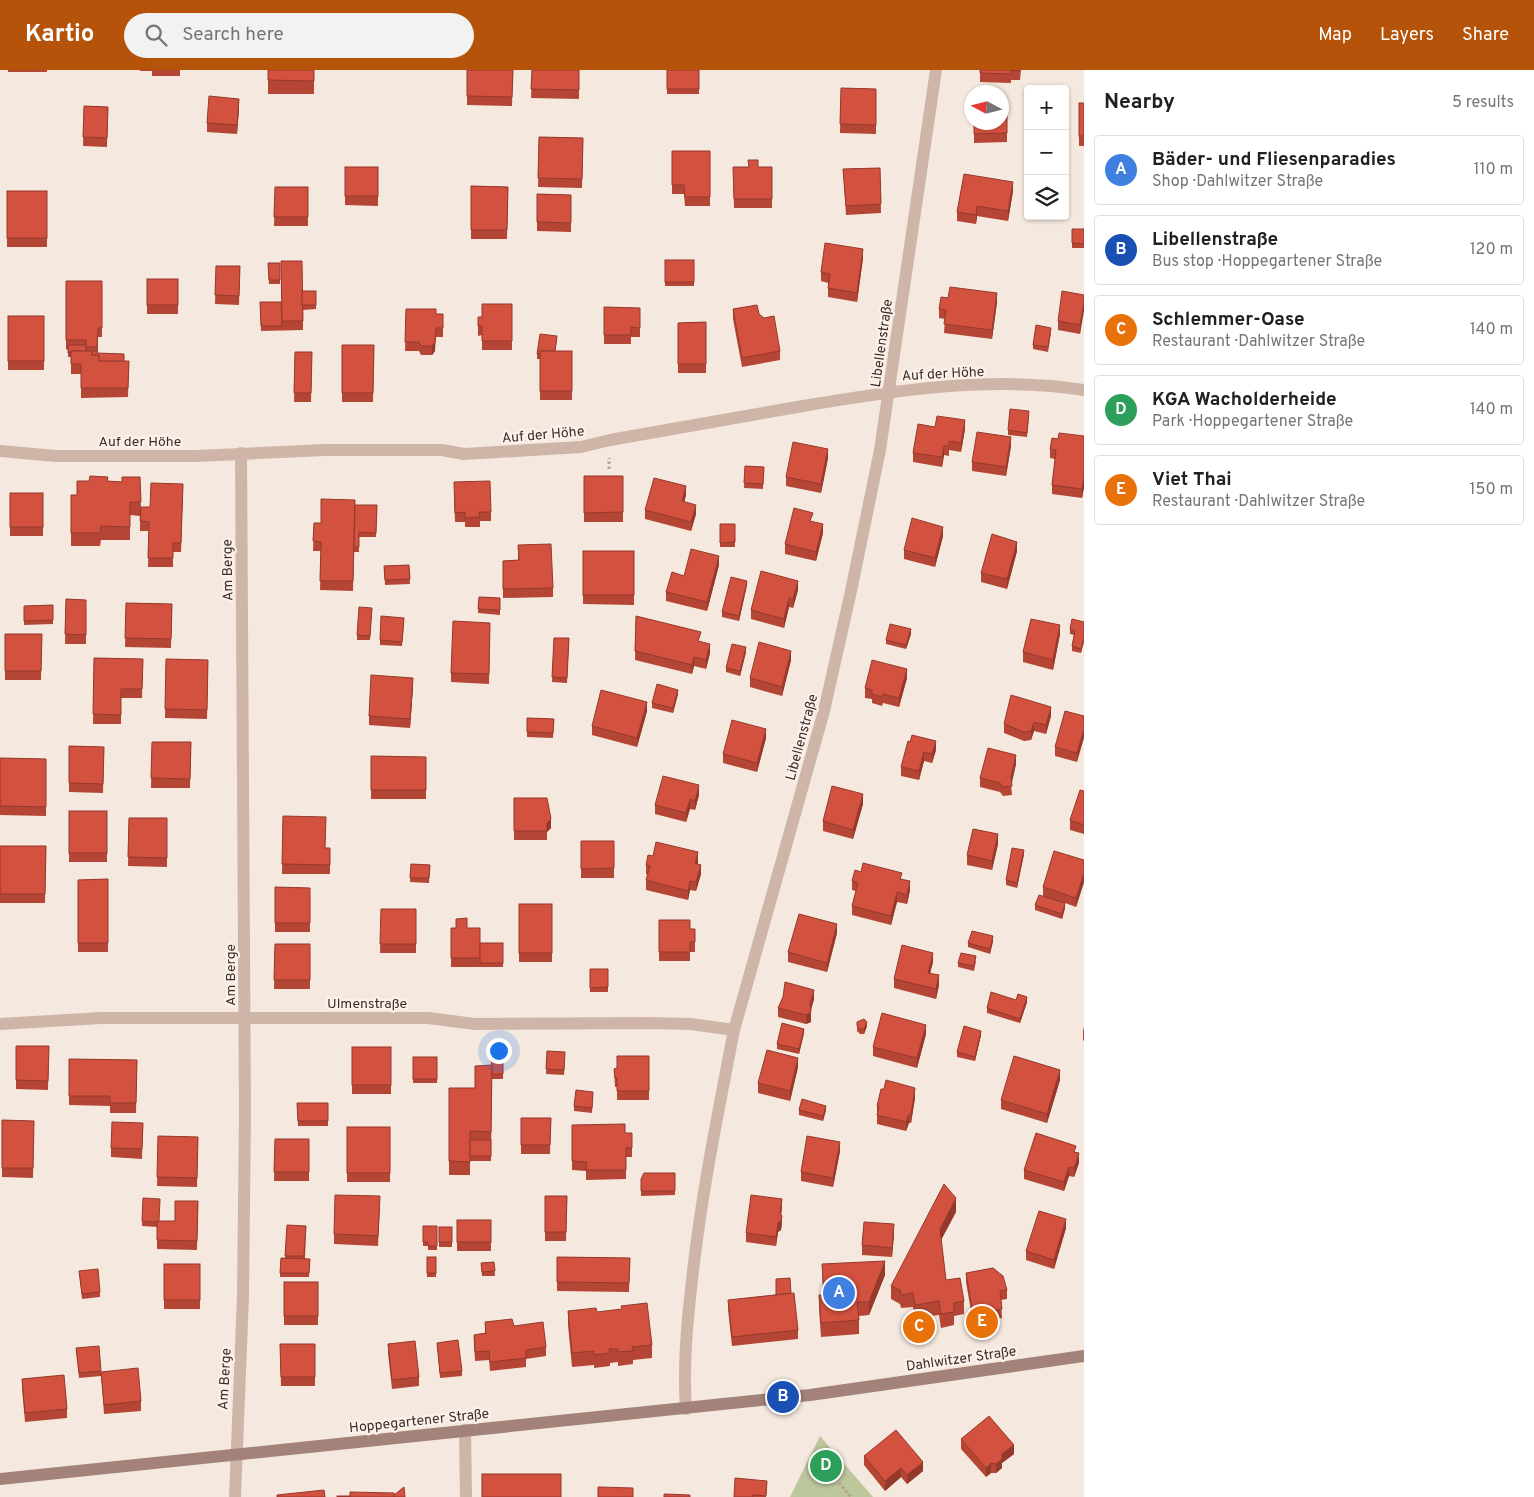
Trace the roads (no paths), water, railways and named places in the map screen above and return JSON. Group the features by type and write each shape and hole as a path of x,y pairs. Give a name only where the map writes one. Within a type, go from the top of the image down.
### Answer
{"main road":[{"name":"Dahlwitzer Straße","path":"841,1390 1084,1356"},
{"name":"Hoppegartener Straße","path":"0,1479 465,1430 686,1409 841,1390"}],"street":[{"name":"Libellenstraße","path":"686,1409 684,1382 688,1314 698,1224 734,1030 824,711 880,450 936,70"},
{"name":"Auf der Höhe","path":"0,451 56,456 197,456 241,453 442,450 473,454 581,447 610,440 889,391 970,386 1053,386 1084,390"},
{"name":"Am Berge","path":"235,1497 243,1296 245,1017 241,453"},
{"name":"Ulmenstraße","path":"0,1024 101,1018 428,1018 475,1024 691,1024 734,1030"},
{"path":"465,1430 466,1497"}],"place":[{"name":"Bäder- und Fliesenparadies","path":"839,1293"},
{"name":"Viet Thai","path":"982,1322"},
{"name":"Schlemmer-Oase","path":"919,1327"},
{"name":"Libellenstraße","path":"783,1397"},
{"name":"KGA Wacholderheide","path":"826,1466"}]}
